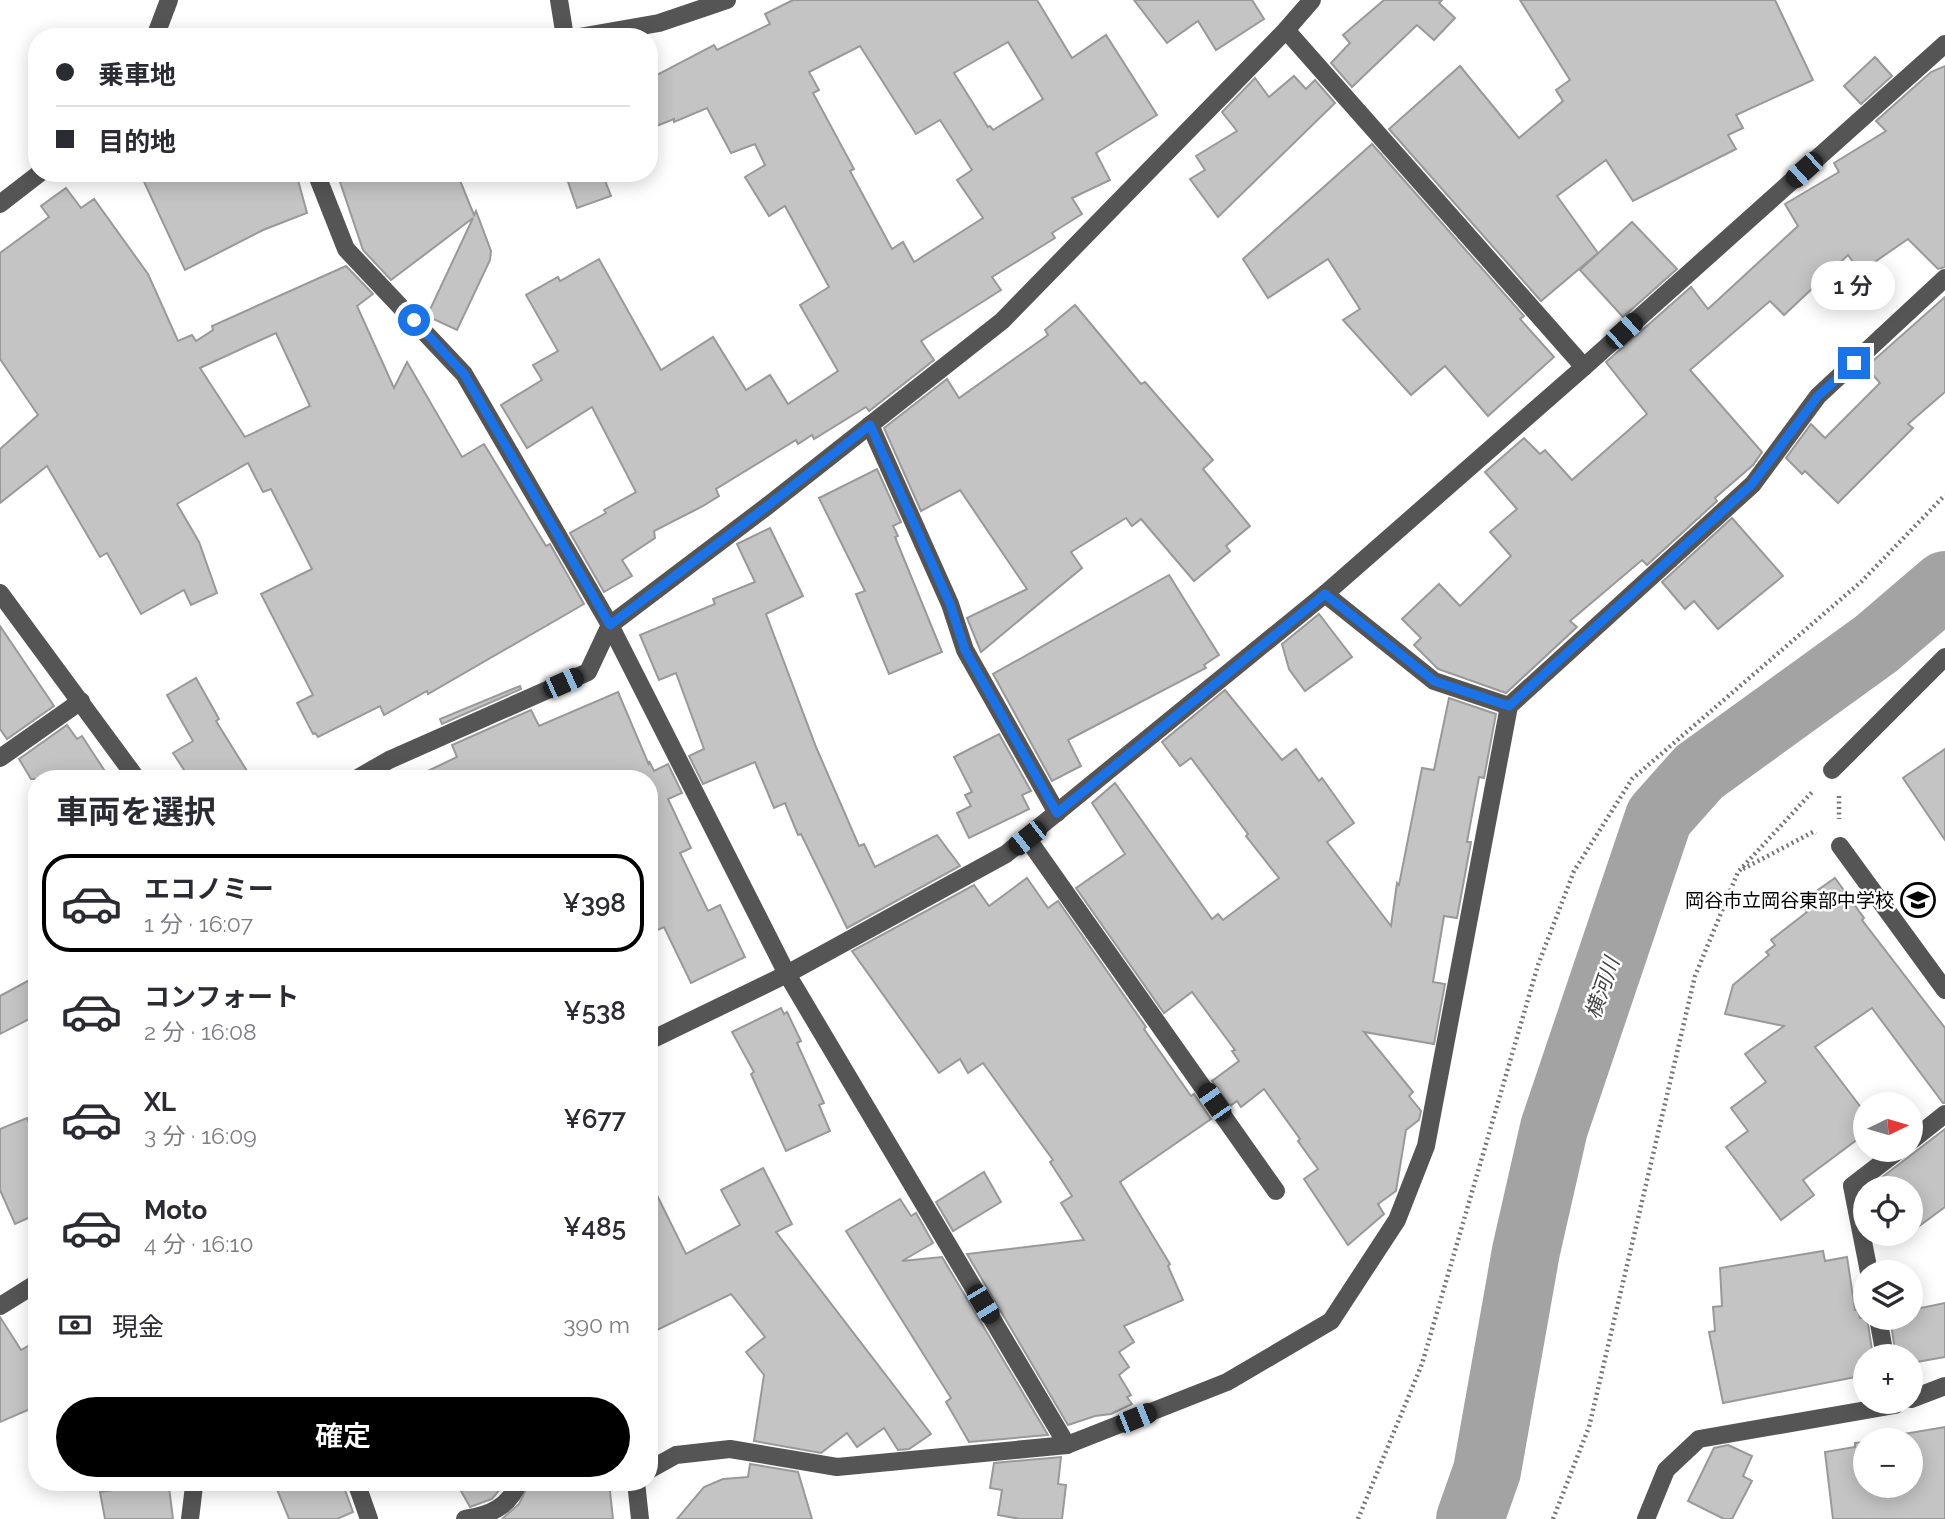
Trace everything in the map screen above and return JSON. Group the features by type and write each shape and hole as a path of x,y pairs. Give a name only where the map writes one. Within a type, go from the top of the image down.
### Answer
{"street":[{"path":"158,28 169,0"},
{"path":"559,0 564,28"},
{"path":"630,28 659,23 727,0"},
{"path":"371,770 388,760 588,672 610,625 766,507 1002,321 1286,30 1312,0"},
{"path":"1286,30 1584,367"},
{"path":"658,1037 787,974 1006,854 1027,838 1325,594 1945,44"},
{"path":"0,204 28,182"},
{"path":"320,182 346,249 464,374 610,625 787,974 1067,1445"},
{"path":"658,1465 676,1455 730,1448 837,1467 1067,1445 1227,1382 1331,1321 1397,1220 1426,1146 1509,706 1752,484 1818,396 1945,278"},
{"path":"870,425 950,604 965,650 1057,813"},
{"path":"0,593 130,770"},
{"path":"1325,594 1434,681 1509,706"},
{"path":"1835,767 1945,657"},
{"path":"0,758 80,701"},
{"path":"1027,838 1276,1191"},
{"path":"1840,846 1945,990"},
{"path":"1923,1131 1945,1114"},
{"path":"1867,1260 1852,1186 1883,1162"},
{"path":"0,1306 28,1289"},
{"path":"1923,1394 1945,1386"},
{"path":"1646,1519 1666,1471 1699,1439 1853,1411"},
{"path":"190,1519 193,1491"},
{"path":"359,1491 369,1519"},
{"path":"465,1519 487,1516 514,1496 516,1491"},
{"path":"637,1491 640,1519"}],"path":[{"path":"1358,1519 1422,1364 1538,965 1574,871 1632,779 1862,581 1945,495"},
{"path":"1835,767 1840,846"},
{"path":"1553,1519 1589,1427 1695,976 1738,872 1835,767"},
{"path":"1738,872 1813,832 1840,846"}],"building":[{"path":"793,0 1037,0 1072,58 1106,35 1157,115 1096,153 1110,180 1072,198 1082,214 1052,233 1055,238 992,277 1001,290 921,341 934,360 869,411 866,407 814,439 812,435 798,444 796,440 716,489 719,496 654,531 655,538 622,560 632,576 604,592 570,533 636,492 592,407 527,448 501,405 542,380 533,365 558,351 526,295 558,277 560,281 599,259 661,370 713,337 746,390 770,375 788,404 838,371 800,305 829,287 785,206 769,216 745,177 765,165 755,144 731,153 707,108 674,122 674,119 658,125 658,74 714,45 717,50 770,24 765,14","holes":["1008,42 1043,99 993,130 988,127 954,73","860,46 916,134 940,120 972,170 957,180 983,218 914,262 903,242 892,249 850,171 854,169 813,93 819,90 809,72"]},
{"path":"1134,0 1252,0 1264,19 1216,50 1198,21 1167,43"},
{"path":"1384,0 1442,0 1439,3 1455,18 1434,40 1417,25 1352,87 1331,63 1350,43 1343,35"},
{"path":"1520,0 1775,0 1813,80 1736,115 1743,128 1728,135 1736,149 1633,201 1606,160 1557,196 1598,253 1541,301 1389,129 1460,66 1519,138 1563,101 1556,90 1570,80"},
{"path":"1875,57 1892,76 1861,104 1844,86"},
{"path":"1945,66 1945,267 1938,269 1908,239 1860,272 1848,255 1784,315 1770,301 1690,370 1762,452 1753,465 1647,565 1642,560 1570,621 1577,627 1506,693 1438,669 1414,645 1421,638 1402,619 1439,584 1460,606 1511,556 1490,532 1517,509 1485,472 1524,438 1540,454 1545,450 1572,480 1647,414 1606,362 1691,287 1708,309 1798,226 1785,204 1839,172 1834,163 1886,131 1876,121 1931,72"},
{"path":"1294,76 1306,89 1315,80 1335,103 1218,217 1190,179 1205,170 1196,156 1237,131 1222,112 1255,78 1269,97"},
{"path":"1372,144 1524,316 1520,319 1554,357 1488,416 1445,366 1411,395 1343,320 1360,309 1328,259 1268,298 1243,259"},
{"path":"144,182 298,182 307,213 263,230 185,270"},
{"path":"340,182 461,182 474,215 476,211 491,251 490,260 457,330 427,316 473,218 391,280 363,250"},
{"path":"568,182 606,182 611,196 577,208"},
{"path":"66,188 81,208 94,199 148,274 178,341 192,335 196,341 213,330 212,326 346,266 373,294 357,306 394,388 407,362 462,457 484,444 546,546 550,544 584,604 428,694 427,691 384,715 380,706 318,737 313,734 297,703 313,695 261,594 312,569 271,489 263,492 248,463 177,504 199,542 217,593 191,605 184,590 141,614 107,553 100,557 47,466 0,503 0,449 38,415 0,359 0,253 49,217 41,206","holes":["276,333 310,406 245,437 200,368"]},
{"path":"1632,222 1677,269 1623,317 1580,270"},
{"path":"1945,297 1945,392 1908,424 1913,428 1838,503 1805,471 1802,474 1786,458 1811,424 1825,438 1880,383 1866,367"},
{"path":"1075,305 1141,384 1145,382 1213,460 1203,469 1250,526 1226,546 1230,551 1194,581 1141,519 1132,526 1126,518 1071,552 1082,568 981,652 967,618 1027,589 960,490 921,511 884,428 947,379 959,398 1048,335 1045,330"},
{"path":"877,469 901,522 893,526 898,536 895,537 942,652 889,674 856,594 865,591 819,498"},
{"path":"1732,518 1783,576 1718,629 1694,601 1685,609 1662,582"},
{"path":"770,528 803,596 766,614 816,747 859,846 864,844 875,867 937,835 960,866 847,928 801,834 798,835 785,803 774,808 755,762 703,784 689,756 704,749 676,673 659,680 640,635 715,604 713,599 755,582 737,544"},
{"path":"1169,575 1219,655 1204,665 1206,668 1068,740 1081,766 1052,781 993,674"},
{"path":"1319,614 1352,657 1305,691 1289,669 1282,644"},
{"path":"0,626 54,706 7,739 0,729"},
{"path":"196,678 219,719 216,721 246,770 184,770 173,753 193,741 167,695"},
{"path":"520,686 521,689 442,724 440,719"},
{"path":"1225,690 1282,760 1296,749 1319,781 1322,778 1354,823 1327,842 1391,926 1397,883 1399,885 1422,768 1434,770 1449,698 1496,714 1484,778 1479,777 1467,842 1471,842 1457,918 1444,916 1433,982 1445,984 1434,1044 1364,1032 1413,1092 1409,1096 1421,1111 1419,1120 1406,1130 1396,1191 1378,1204 1384,1214 1348,1245 1304,1179 1318,1169 1264,1089 1241,1107 1237,1101 1230,1106 1212,1081 1239,1061 1232,1051 1235,1050 1192,992 1164,1013 1076,888 1125,854 1092,803 1115,783 1212,919 1218,914 1223,920 1279,878 1191,758 1180,766 1162,742"},
{"path":"618,692 654,770 430,770 457,757 452,745 531,710 539,726"},
{"path":"67,725 77,739 82,736 104,770 28,770 28,774 19,759"},
{"path":"999,734 1031,791 1022,795 1029,809 969,838 957,813 971,806 965,795 972,792 954,757"},
{"path":"1945,749 1945,840 1903,778"},
{"path":"668,764 682,793 668,799 691,848 680,853 708,911 720,905 745,957 691,983 664,927 658,930 656,770"},
{"path":"1027,878 1048,908 1058,901 1191,1096 1194,1094 1211,1119 1120,1182 1170,1264 1168,1266 1183,1300 1124,1326 1134,1342 1119,1352 1129,1367 1119,1375 1131,1395 1127,1397 1132,1404 1111,1414 1068,1425 967,1254 1084,1240 1061,1203 1072,1196 1050,1162 1053,1160 983,1063 968,1073 960,1059 939,1073 852,951 974,885 989,906"},
{"path":"1835,878 1864,918 1862,920 1945,1028 1945,1103 1872,1008 1815,1047 1853,1097 1853,1143 1803,1180 1814,1195 1781,1220 1726,1147 1748,1131 1731,1108 1766,1082 1745,1054 1784,1026 1725,1014 1733,985 1769,955 1766,952 1775,945 1771,940 1807,912 1805,909 1812,903 1808,897"},
{"path":"28,981 28,1020 0,1034 0,996"},
{"path":"781,1008 784,1014 787,1012 801,1041 797,1043 824,1103 819,1105 830,1131 786,1151 751,1074 754,1072 732,1032"},
{"path":"27,1118 28,1120 28,1218 15,1224 0,1190 0,1129"},
{"path":"1945,1129 1945,1207 1923,1223 1923,1176 1884,1176 1902,1162 1923,1162 1923,1146"},
{"path":"763,1168 792,1224 776,1232 931,1434 909,1449 898,1450 884,1428 857,1447 847,1433 821,1453 754,1441 764,1375 746,1352 765,1337 731,1294 658,1330 658,1197 686,1254 740,1225 721,1190"},
{"path":"984,1172 1001,1202 953,1231 936,1202"},
{"path":"900,1199 911,1216 916,1213 933,1243 902,1261 942,1257 1048,1435 969,1442 946,1402 951,1398 846,1231"},
{"path":"1823,1251 1825,1261 1847,1257 1853,1297 1853,1330 1869,1330 1871,1344 1853,1344 1853,1378 1723,1403 1709,1332 1715,1331 1713,1307 1722,1306 1720,1268"},
{"path":"1945,1303 1945,1357 1923,1361 1923,1344 1894,1344 1892,1330 1923,1330 1923,1308"},
{"path":"0,1317 21,1350 28,1346 28,1410 0,1422"},
{"path":"1945,1427 1945,1519 1833,1519 1825,1452 1853,1447 1853,1498 1923,1498 1923,1431"},
{"path":"1728,1445 1752,1456 1743,1476 1752,1481 1732,1519 1724,1519 1688,1501 1714,1448"},
{"path":"1061,1457 1058,1484 1066,1485 1062,1519 1020,1519 998,1515 1002,1490 990,1488 994,1463"},
{"path":"750,1464 798,1472 812,1519 677,1519 704,1487 723,1479 748,1477"},
{"path":"170,1491 173,1519 105,1519 100,1492"},
{"path":"278,1491 345,1491 353,1512 337,1519 289,1519"},
{"path":"461,1491 499,1491 492,1499 470,1507"},
{"path":"526,1491 610,1491 613,1519 502,1519 519,1504"}],"waterway":[{"name":"横河川","path":"1470,1519 1487,1471 1526,1251 1554,1128 1659,817 1699,772 1876,644 1945,585"}],"place":[{"name":"岡谷市立岡谷東部中学校","path":"1918,900"}],"route":[{"path":"414,320 464,374 610,625 870,425 950,604 965,650 1057,813 1325,594 1434,681 1509,706 1752,484 1818,396 1854,363"}]}
